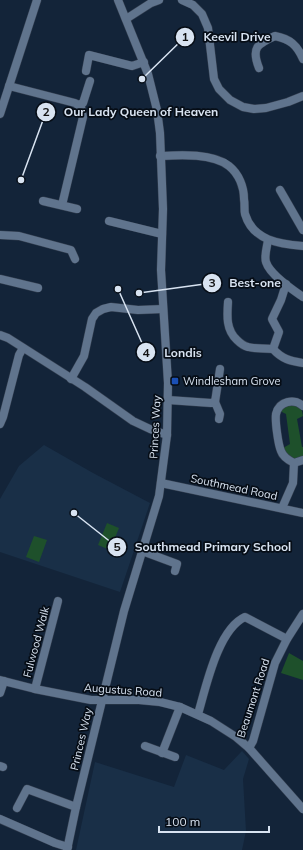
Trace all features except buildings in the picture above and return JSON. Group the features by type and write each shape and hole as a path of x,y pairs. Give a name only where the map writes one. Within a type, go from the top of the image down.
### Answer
{"street":[{"path":"0,114 37,0"},
{"name":"Princes Way","path":"67,849 101,701 124,611 159,496 167,435 168,400 161,270 163,209 160,133 154,93 144,62 118,0"},
{"path":"126,19 151,3 159,0"},
{"path":"182,0 193,5 202,14 208,28 214,79 219,89 230,100 243,107 254,109 266,108 303,96"},
{"path":"259,68 255,58 255,52 261,44 275,36 294,43 303,59"},
{"path":"86,71 89,55 132,66 144,62"},
{"path":"78,105 83,103 90,81"},
{"path":"9,86 81,107 83,117 62,205"},
{"path":"160,156 196,156 214,159 230,167 241,182 244,194 245,214 252,227 258,234 268,240 282,244 303,246"},
{"path":"280,190 303,230"},
{"path":"43,200 77,208"},
{"path":"109,221 162,234"},
{"path":"0,234 19,236 71,250 75,259"},
{"path":"268,240 265,255 265,262 268,268 303,297"},
{"path":"0,278 38,288"},
{"path":"273,349 279,332 272,319 281,300 286,284"},
{"path":"228,302 227,319 229,330 233,336 247,347 273,349 279,356 288,360 303,363"},
{"path":"71,379 84,356 92,319 96,313 111,307 138,310 163,309"},
{"path":"0,335 71,379 133,421 167,435"},
{"path":"0,424 19,355 23,348"},
{"path":"219,419 220,414 215,402 220,369"},
{"path":"168,400 215,402"},
{"path":"303,406 296,402 287,402 280,407 276,413 281,451 287,460 294,463 303,460"},
{"path":"282,508 292,483 294,463"},
{"name":"Southmead Road","path":"161,483 303,513"},
{"path":"142,551 177,564 175,571"},
{"name":"Fulwood Walk","path":"35,689 58,601"},
{"name":"Beaumont Road","path":"249,748 253,741 273,668 303,614"},
{"path":"198,714 218,651 227,634 239,620 245,617 288,639"},
{"path":"0,693 2,681"},
{"name":"Augustus Road","path":"2,681 91,700 139,700 160,702 180,707 198,714 224,729 249,748 303,809"},
{"path":"162,752 180,707"},
{"path":"145,746 175,757"},
{"path":"17,808 27,790 76,807"},
{"path":"0,819 55,847 67,849"}],"shaded area":[{"path":"44,445 150,503 120,592 0,552 0,499 19,466"},
{"path":"242,751 249,759 243,779 246,831 242,850 76,850 95,762 174,787 186,755 224,770"}],"green space":[{"path":"287,404 299,406 303,416 297,419 303,447 303,457 294,459 289,457 283,448 290,444 286,414 280,411"},
{"path":"107,523 119,528 110,550 98,545"},
{"path":"34,536 47,540 39,562 26,557"},
{"path":"289,653 303,661 303,680 281,673"}],"place":[{"name":"Keevil Drive","path":"142,79"},
{"name":"Our Lady Queen of Heaven","path":"21,180"},
{"name":"Londis","path":"118,289"},
{"name":"Best-one","path":"139,293"},
{"name":"Windlesham Grove","path":"175,381"},
{"name":"Southmead Primary School","path":"74,513"}]}
